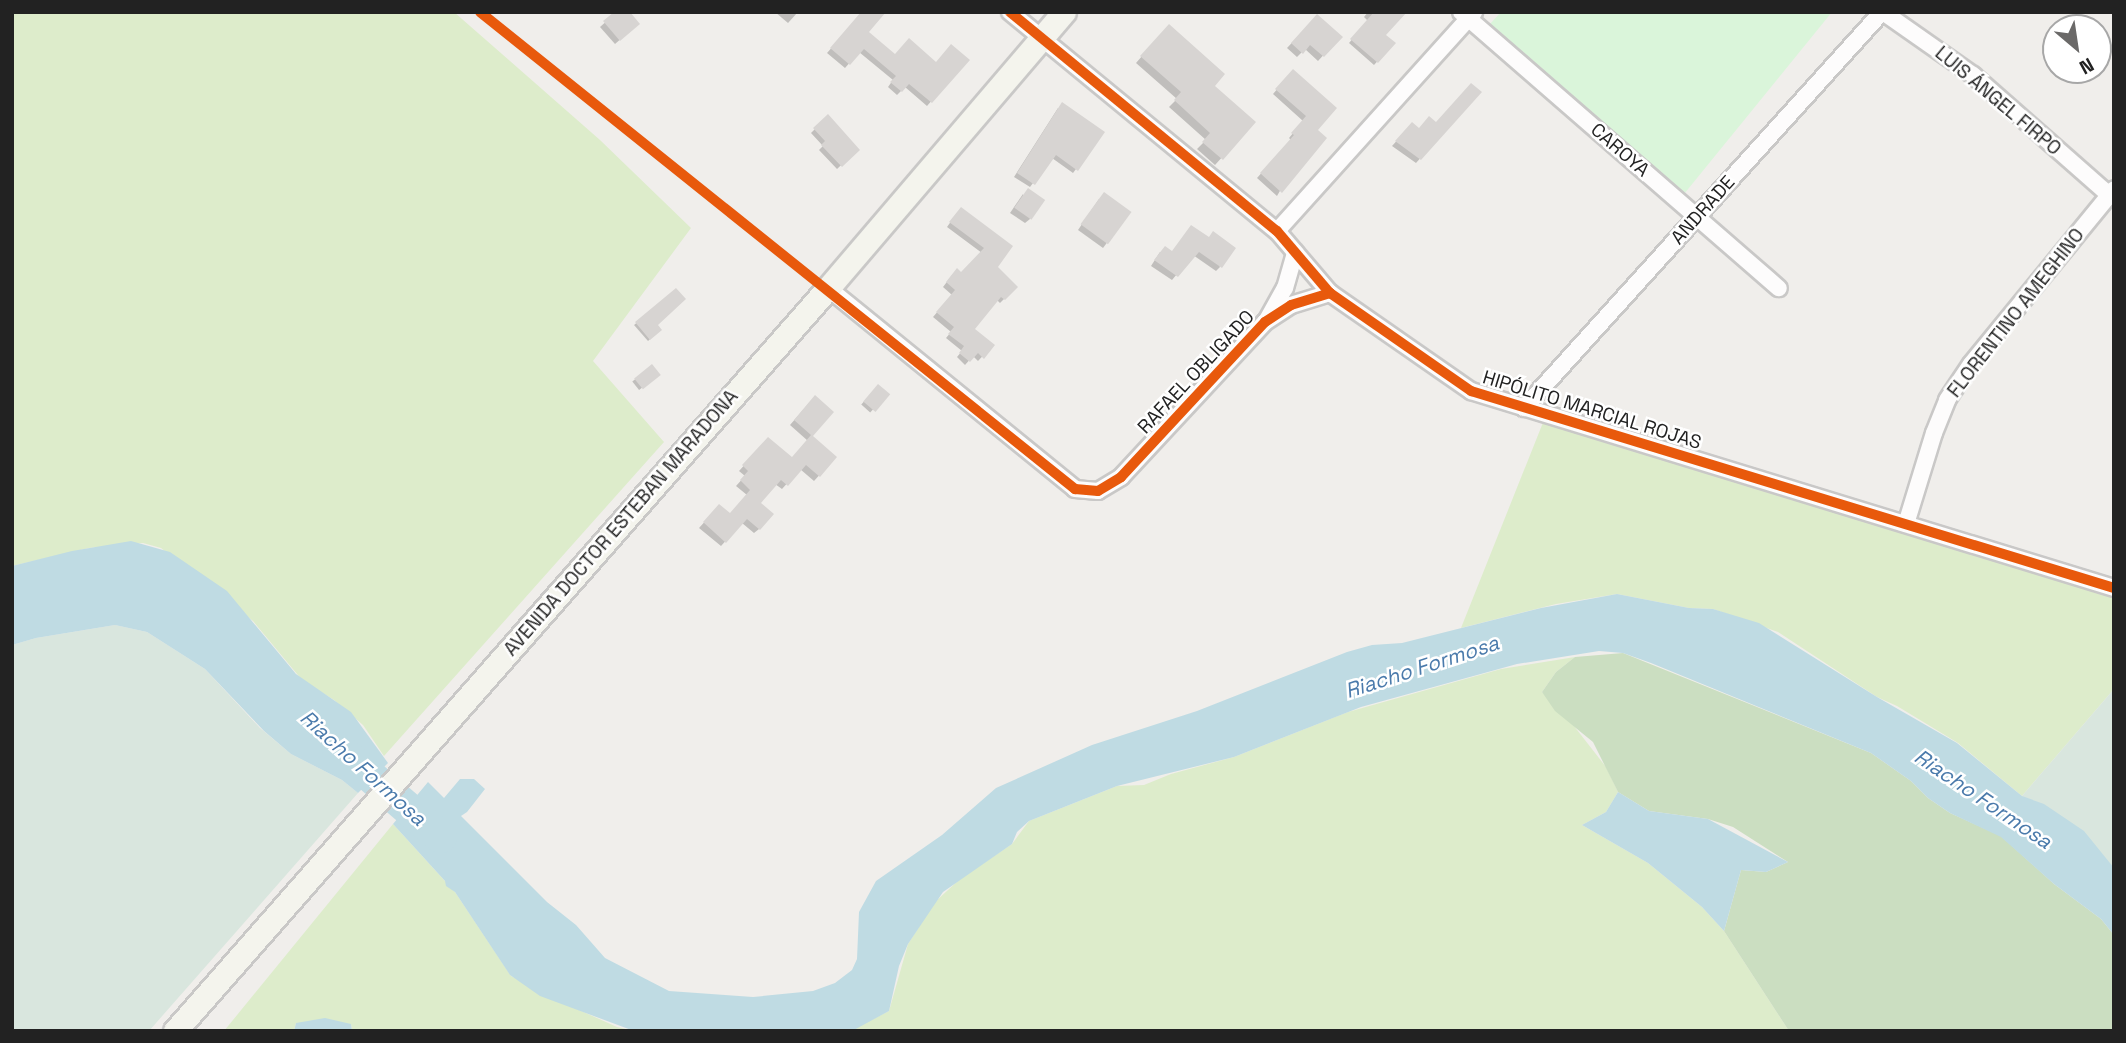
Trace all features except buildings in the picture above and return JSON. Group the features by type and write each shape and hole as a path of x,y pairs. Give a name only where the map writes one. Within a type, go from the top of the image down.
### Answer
{"main road":[{"name":"AVENIDA DOCTOR ESTEBAN MARADONA","path":"175,1031 828,288 1064,12"}],"street":[{"name":"HIPÓLITO MARCIAL ROJAS","path":"1010,12 1277,232 1330,293 1471,391 2114,588"},
{"name":"LUIS ÁNGEL FIRPO","path":"1883,12 1973,75 2111,192"},
{"name":"ANDRADE","path":"1524,408 1883,12"},
{"name":"CAROYA","path":"1468,14 1779,288"},
{"path":"1277,232 1468,14"},
{"name":"FLORENTINO AMEGHINO","path":"1906,524 1947,400 1971,364 2111,192"},
{"path":"1265,322 1285,288 1294,252"},
{"name":"RAFAEL OBLIGADO","path":"828,288 1075,489 1098,491 1121,477 1265,322 1291,305 1330,293"}],"green space":[{"path":"12,12 454,12 600,140 691,228 593,361 664,442 384,756 363,725 334,700 302,680 253,621 161,548 143,543 89,548 12,566"},
{"path":"1501,12 1832,12 1680,199 1490,24"},
{"path":"1546,415 2114,586 2114,689 2022,796 1958,743 1877,697 1778,632 1713,609 1689,608 1617,594 1556,604 1461,628"},
{"path":"1623,653 1871,753 1950,813 2001,836 2054,884 2101,919 2114,935 2114,1031 1789,1031 1724,931 1741,870 1766,872 1788,862 1733,827 1708,819 1649,811 1618,792 1593,742 1555,711 1542,692 1556,672 1575,657"},
{"path":"1575,657 1556,672 1542,692 1574,726 1606,767 1618,792 1606,812 1582,825 1648,863 1702,907 1724,931 1789,1031 849,1031 889,1011 908,944 935,902 961,878 1012,844 1029,821 1117,786 1144,785 1171,774 1234,757 1348,712 1501,669"},
{"path":"393,824 455,892 511,976 617,1027 634,1031 352,1031 351,1024 296,1023 294,1031 224,1031"}],"shaded area":[{"path":"115,625 147,632 205,669 260,728 291,754 342,780 358,793 149,1031 12,1031 12,645 36,638"},
{"path":"2114,689 2114,897 2022,796"}],"water":[{"path":"131,541 170,552 227,591 296,674 351,712 388,763 358,793 342,780 291,754 264,731 205,669 147,632 115,625 36,638 12,645 12,566 72,551"},
{"path":"1617,594 1689,608 1713,609 1759,623 1877,697 1957,743 2022,796 2044,804 2084,831 2114,868 2114,935 2101,919 2054,884 2001,837 1950,813 1871,753 1651,663 1623,653 1599,651 1517,664 1361,707 1234,757 1117,786 1029,821 1017,832 1012,844 943,892 908,944 899,966 889,1011 852,1031 634,1031 540,996 510,975 455,892 446,886 445,881 393,824 428,782 444,798 460,779 474,779 485,789 461,816 547,902 576,925 605,958 669,991 753,997 813,991 835,983 852,970 857,959 859,912 876,881 942,835 996,788 1092,745 1197,711 1347,652 1372,645 1402,643 1541,608"},
{"path":"1618,792 1649,811 1708,819 1788,862 1766,872 1741,870 1724,931 1702,907 1648,863 1582,825 1606,812"},
{"path":"325,1018 351,1024 352,1031 294,1031 296,1023"}],"waterway":[{"name":"Riacho Formosa","path":"338,748 440,836"}],"cycle path":[{"path":"480,12 1075,489 1098,491 1121,477 1265,322 1291,305 1330,293"},
{"path":"1010,12 1277,231 1330,293 1471,391 2114,588"}]}
